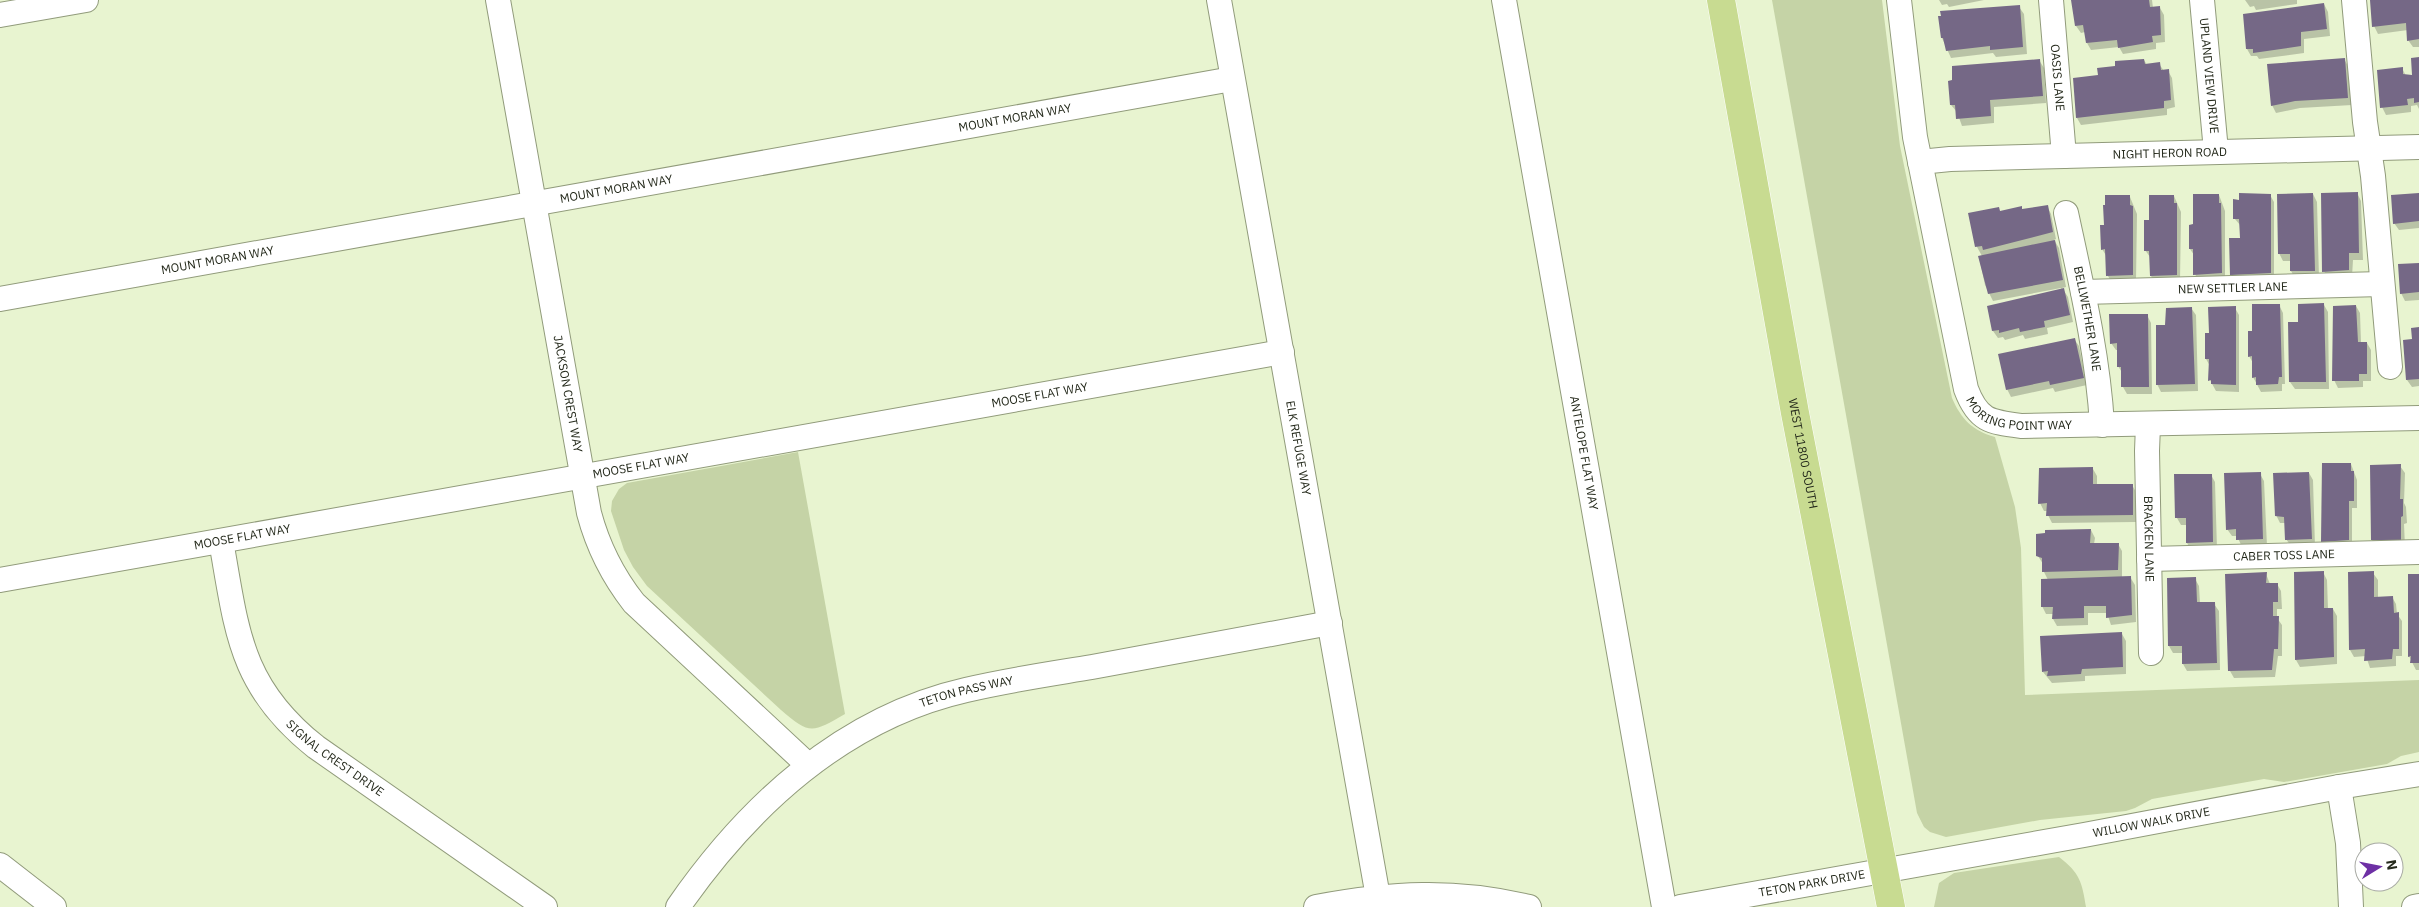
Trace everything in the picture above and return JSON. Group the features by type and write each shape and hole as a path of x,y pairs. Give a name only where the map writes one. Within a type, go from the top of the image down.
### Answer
{"main road":[{"name":"WEST 11800 SOUTH","path":"1721,0 1795,414 1891,907"}],"street":[{"path":"0,15 86,0"},
{"name":"JACKSON CREST WAY","path":"498,0 583,476 595,533 602,553 622,588 648,616 808,765"},
{"name":"ELK REFUGE WAY","path":"1219,0 1378,896"},
{"name":"ANTELOPE FLAT WAY","path":"1504,0 1664,907"},
{"name":"MORING POINT WAY","path":"1899,0 1914,137 1966,389 1972,405 1982,417 1999,423 2022,426 2148,425 2419,418"},
{"name":"OASIS LANE","path":"2050,0 2064,156"},
{"name":"UPLAND VIEW DRIVE","path":"2202,0 2216,151"},
{"path":"2354,0 2390,366"},
{"name":"MOUNT MORAN WAY","path":"0,299 1232,78"},
{"name":"NIGHT HERON ROAD","path":"1920,162 1950,159 2216,151 2419,147"},
{"name":"BELLWETHER LANE","path":"2066,213 2083,292 2100,398 2102,425"},
{"name":"NEW SETTLER LANE","path":"2083,292 2382,284"},
{"name":"MOOSE FLAT WAY","path":"0,580 1282,352"},
{"name":"BRACKEN LANE","path":"2148,425 2151,653"},
{"name":"SIGNAL CREST DRIVE","path":"221,541 242,647 251,671 279,713 296,731 316,747 546,907"},
{"name":"CABER TOSS LANE","path":"2149,560 2419,552"},
{"name":"TETON PASS WAY","path":"678,907 738,829 762,804 808,765 845,740 876,724 934,699 965,690 1330,623"},
{"name":"WILLOW WALK DRIVE","path":"1884,870 2084,835 2338,787 2419,774"},
{"path":"2338,787 2348,843 2351,907"},
{"path":"0,865 54,907"},
{"name":"TETON PARK DRIVE","path":"1680,907 1884,870"},
{"path":"1316,907 1378,896 1452,895 1529,907"},
{"path":"2414,907 2419,906"}],"green space":[{"path":"1772,0 1882,0 1900,146 1952,398 1959,412 1974,428 1995,437 2015,507 2021,548 2025,695 2419,680 2419,752 2401,756 2387,764 2284,782 2264,779 2152,799 2126,811 2040,820 1946,837 1930,832 1924,827 1917,813"},
{"path":"798,452 845,714 818,728 805,727 781,710 647,586 633,567 624,550 611,511 612,501 619,489 627,483"},
{"path":"2059,857 2076,873 2083,891 2086,907 1934,907 1939,883 1954,873"}],"building":[{"path":"2071,0 2149,0 2150,7 2160,6 2161,35 2152,36 2153,42 2118,48 2117,40 2086,43 2083,25 2075,26"},
{"path":"2370,0 2419,0 2419,39 2407,41 2406,23 2372,27"},
{"path":"2324,3 2327,29 2301,32 2301,46 2253,53 2253,49 2246,49 2243,14"},
{"path":"2020,5 2023,47 1990,50 1990,46 1946,51 1943,38 1941,38 1938,16 1941,16 1940,11"},
{"path":"2419,57 2419,102 2414,103 2414,98 2407,99 2408,105 2380,108 2377,70 2403,67 2403,74 2412,75 2411,58"},
{"path":"2345,58 2348,98 2295,101 2271,106 2267,64"},
{"path":"2040,59 2043,96 1990,100 1991,116 1956,119 1955,105 1950,105 1948,81 1952,80 1952,66"},
{"path":"2144,59 2145,64 2160,62 2161,70 2169,69 2171,100 2164,101 2164,108 2076,118 2073,78 2098,75 2097,68 2115,66 2115,61"},
{"path":"2358,192 2359,253 2349,253 2349,270 2322,272 2321,193"},
{"path":"2239,193 2271,194 2271,273 2230,275 2229,238 2240,238 2239,219 2233,219 2233,199 2239,200"},
{"path":"2313,193 2315,271 2290,271 2290,254 2278,254 2277,194"},
{"path":"2419,193 2419,221 2393,224 2391,195"},
{"path":"2193,194 2219,194 2219,203 2221,203 2222,273 2193,275 2193,249 2189,249 2189,225 2193,224"},
{"path":"2105,195 2130,195 2130,205 2133,206 2133,275 2106,276 2105,249 2101,250 2100,225 2104,225 2103,205 2105,205"},
{"path":"2149,195 2174,195 2174,203 2177,203 2177,275 2150,276 2149,251 2144,251 2144,220 2149,220"},
{"path":"2048,205 2053,232 1983,250 1982,246 1975,247 1968,213 1999,207 2000,211 2022,206 2022,209"},
{"path":"2055,240 2063,280 1988,294 1978,256"},
{"path":"2419,263 2419,292 2400,294 2398,264"},
{"path":"2064,288 2070,315 2044,321 2045,327 2020,332 2019,328 1999,333 1999,330 1992,331 1987,306"},
{"path":"2324,303 2326,382 2289,382 2288,322 2298,322 2298,304"},
{"path":"2252,304 2280,304 2282,377 2279,377 2278,384 2256,385 2256,377 2252,378 2252,356 2248,357 2248,331 2252,331"},
{"path":"2356,305 2358,342 2367,342 2367,374 2359,374 2359,381 2332,381 2333,306"},
{"path":"2236,306 2236,385 2211,384 2211,380 2208,381 2209,359 2205,359 2205,333 2209,333 2208,307"},
{"path":"2192,307 2195,384 2156,385 2156,325 2165,325 2166,308"},
{"path":"2109,314 2148,314 2149,387 2121,387 2121,367 2117,367 2117,343 2110,344"},
{"path":"2419,327 2419,379 2406,380 2403,340 2412,339 2411,328"},
{"path":"2075,338 2084,378 2050,385 2049,381 2006,390 1998,354"},
{"path":"2322,463 2351,463 2351,471 2354,471 2354,501 2349,501 2349,540 2321,542"},
{"path":"2401,464 2400,499 2403,499 2403,516 2401,517 2401,540 2371,540 2370,465"},
{"path":"2093,467 2093,484 2133,484 2133,515 2046,516 2047,503 2038,504 2039,468"},
{"path":"2261,472 2263,539 2236,540 2236,529 2226,530 2224,473"},
{"path":"2309,472 2312,539 2285,540 2284,517 2275,516 2273,473"},
{"path":"2174,474 2212,474 2213,542 2186,543 2186,518 2175,518"},
{"path":"2091,529 2090,543 2119,543 2118,570 2042,572 2042,558 2036,556 2036,534 2045,533 2045,530"},
{"path":"2324,571 2324,608 2333,608 2334,657 2295,660 2294,572"},
{"path":"2374,571 2374,597 2393,596 2394,613 2399,612 2399,649 2393,649 2392,659 2364,661 2365,649 2349,650 2348,572"},
{"path":"2267,572 2266,583 2278,583 2278,602 2273,602 2273,616 2279,616 2278,649 2274,649 2272,670 2228,671 2225,574"},
{"path":"2408,574 2419,574 2419,663 2410,663 2411,656 2408,657"},
{"path":"2131,576 2132,615 2106,618 2106,606 2084,606 2084,618 2052,619 2053,607 2041,607 2041,579"},
{"path":"2196,577 2197,602 2215,602 2217,663 2182,664 2182,646 2168,646 2167,578"},
{"path":"2122,632 2123,667 2082,669 2081,674 2047,676 2048,671 2042,672 2040,636"}]}
